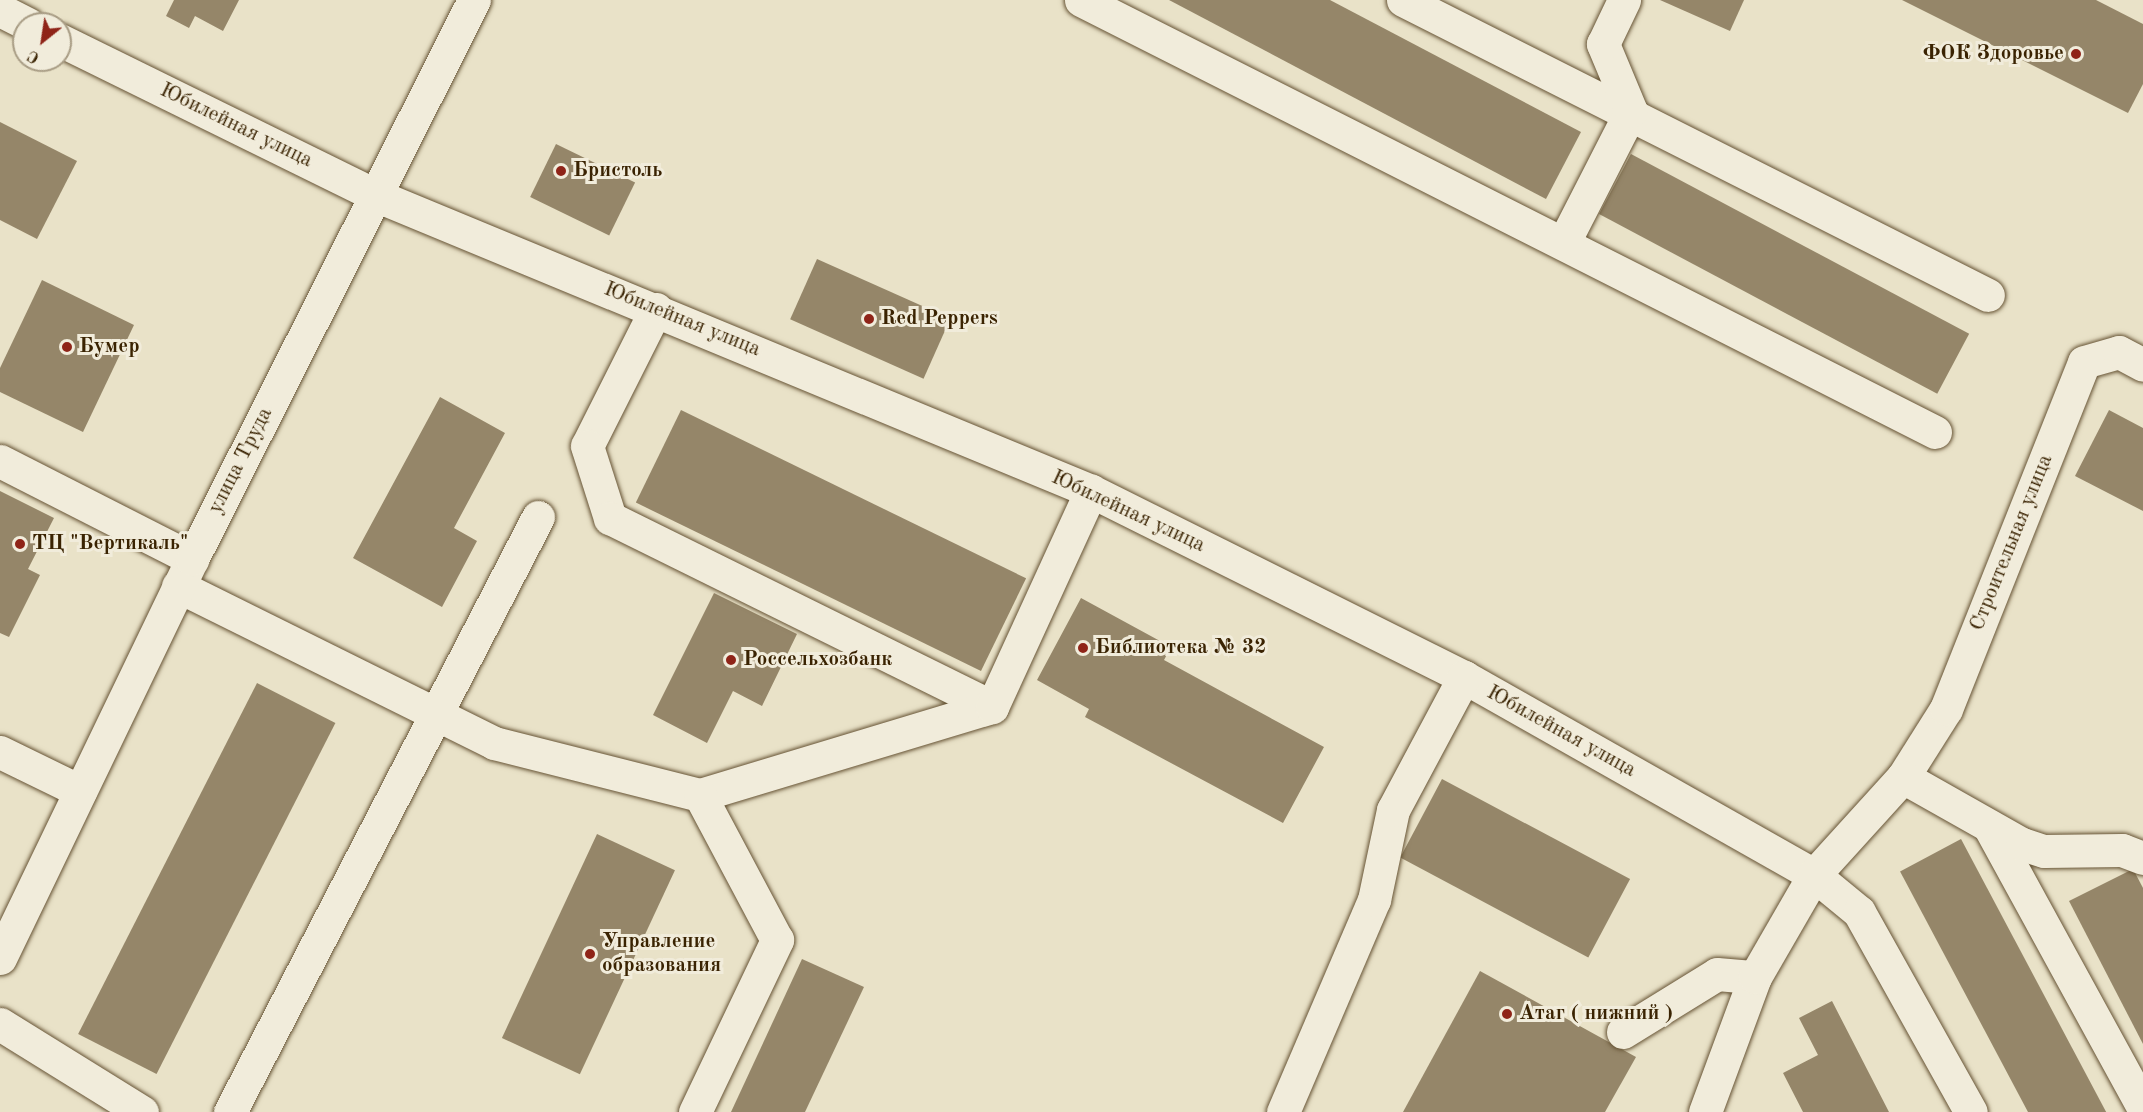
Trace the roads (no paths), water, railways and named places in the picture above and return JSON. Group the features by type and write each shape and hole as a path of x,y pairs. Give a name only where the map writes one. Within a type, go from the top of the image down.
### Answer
{"street":[{"name":"улица Труда","path":"0,958 185,573 474,0"},
{"path":"1081,0 1564,242 1935,432"},
{"path":"1403,0 1631,111 1988,295"},
{"path":"1564,242 1631,111 1603,44 1624,0"},
{"name":"Юбилейная улица","path":"72,46 375,195 656,309 1091,491 1464,677 1814,875 1859,912 1971,1112"},
{"path":"656,309 587,446 610,518 992,707"},
{"name":"Строительная улица","path":"1903,777 1946,709 2084,362 2119,352 2143,365"},
{"path":"0,461 185,573 433,714 494,743 700,795 992,707 1091,491"},
{"path":"230,1112 433,714 538,517"},
{"path":"1283,1112 1374,900 1392,810 1464,677"},
{"path":"0,752 80,791"},
{"path":"1705,1112 1755,977 1814,875 1903,777 1989,826 2044,850 2122,850 2143,858"},
{"path":"695,1112 777,940 700,795"},
{"path":"1989,826 2143,1107"},
{"path":"1623,1032 1717,974 1755,977"},
{"path":"0,1024 142,1112"}],"place":[{"name":"ФОК Здоровье","path":"2076,54"},
{"name":"Бристоль","path":"561,171"},
{"name":"Red Peppers","path":"869,319"},
{"name":"Бумер","path":"67,347"},
{"name":"ТЦ \"Вертикаль\"","path":"20,544"},
{"name":"Библиотека № 32","path":"1083,648"},
{"name":"Россельхозбанк","path":"731,660"},
{"name":"Управление образования","path":"590,954"},
{"name":"Атаг ( нижний )","path":"1507,1014"}]}
